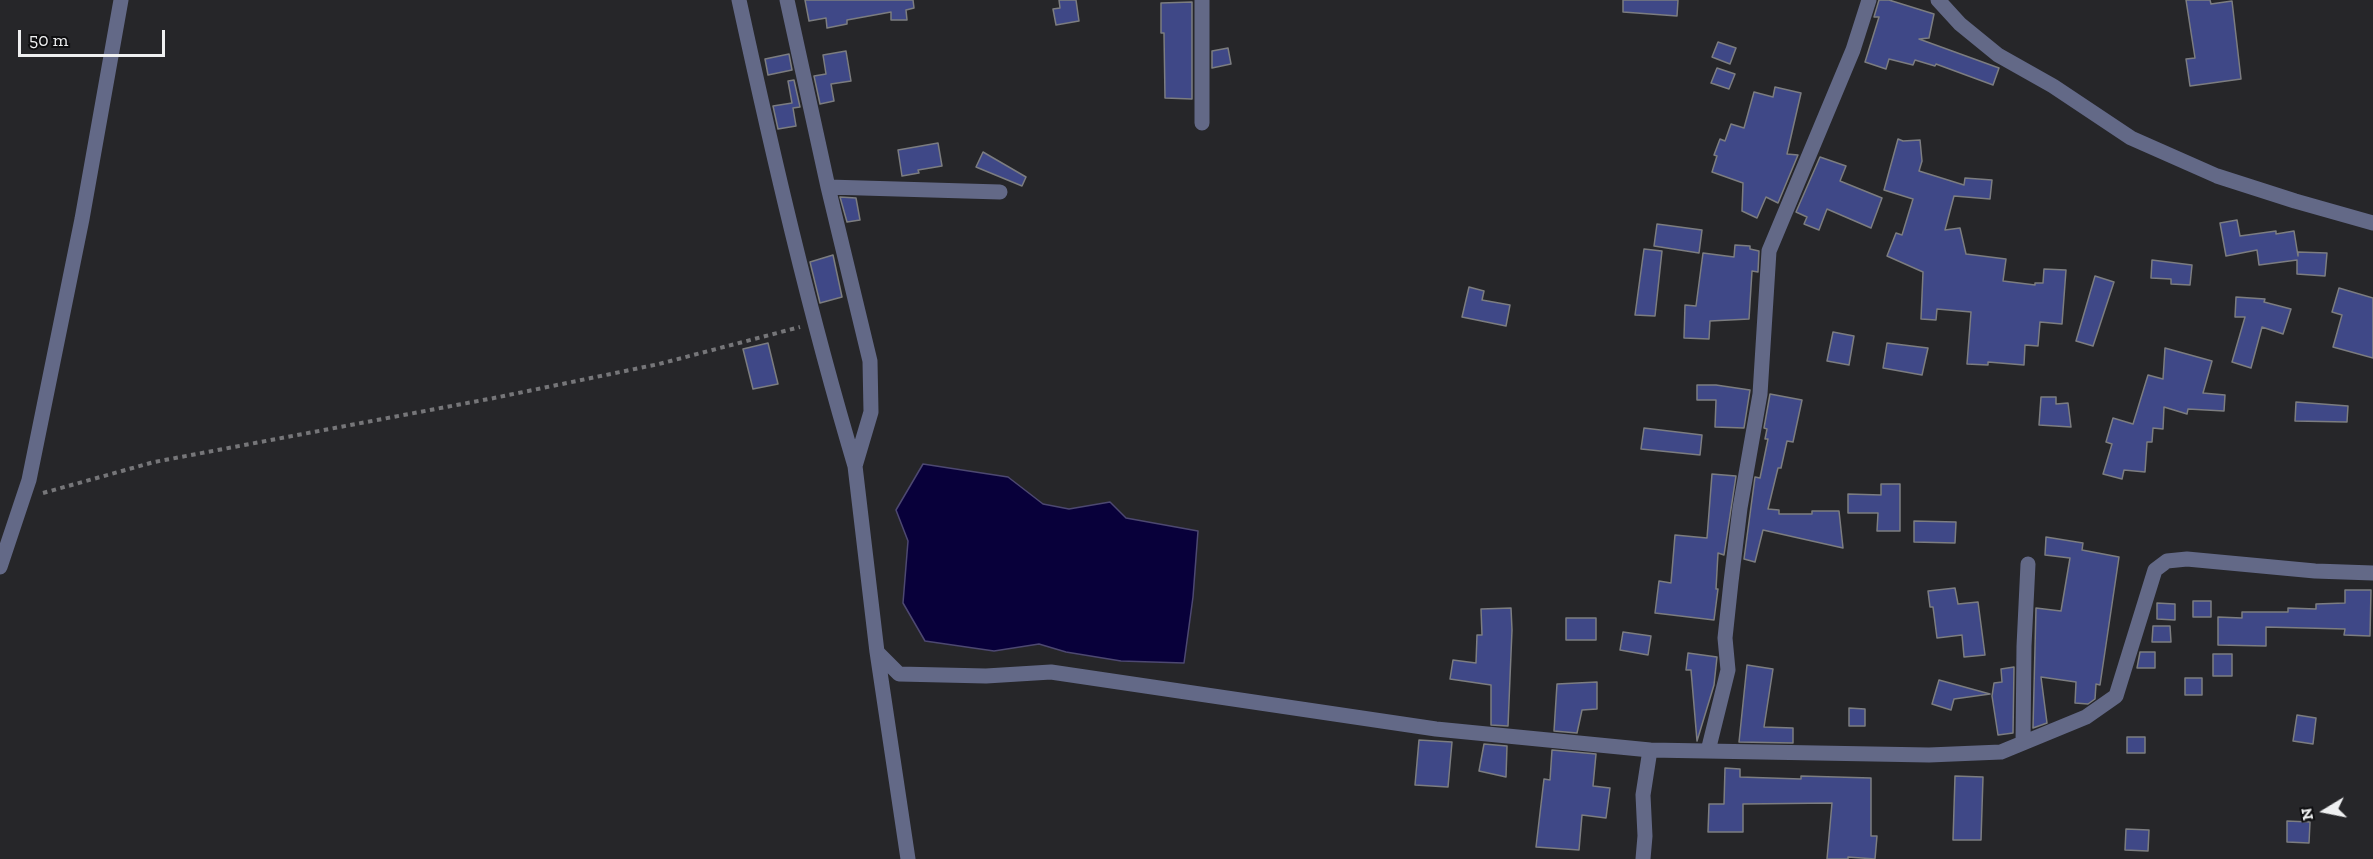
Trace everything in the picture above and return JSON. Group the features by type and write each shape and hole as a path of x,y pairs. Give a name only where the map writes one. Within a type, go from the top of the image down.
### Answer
{"street":[{"path":"0,567 29,480 82,219 121,0"},
{"path":"739,0 787,213 855,466 877,652 908,859"},
{"path":"787,0 828,187 870,361 870,412 855,466"},
{"path":"1202,0 1202,123"},
{"path":"1708,751 1728,670 1725,638 1740,508 1760,394 1769,251 1846,69 1869,0"},
{"path":"1938,0 1960,24 1998,55 2053,86 2131,138 2217,176 2373,223"},
{"path":"828,187 1000,192"},
{"path":"877,652 899,674 986,676 1051,672 1436,729 1650,750 1929,755 2001,752 2086,717 2116,696 2155,570 2167,561 2187,559 2315,571 2373,573"},
{"path":"2023,743 2028,564"},
{"path":"1643,859 1645,836 1643,795 1650,750"}],"path":[{"path":"23,498 154,462 322,432 658,364 815,323"}],"shaded area":[{"path":"923,464 1008,477 1043,504 1069,509 1110,502 1126,518 1198,531 1193,597 1184,663 1121,661 1066,652 1039,644 994,651 925,641 903,603 908,541 896,510"}],"building":[{"path":"805,0 913,0 914,8 906,10 907,20 891,20 891,12 847,20 847,24 827,28 826,18 809,21"},
{"path":"1059,0 1076,0 1079,21 1056,25 1053,9 1060,8"},
{"path":"1623,0 1678,0 1677,16 1623,12"},
{"path":"1879,0 1889,0 1934,14 1929,38 1919,39 1999,68 1993,85 1936,64 1935,66 1915,60 1913,65 1889,59 1886,69 1865,62 1879,17 1874,17"},
{"path":"2186,0 2210,0 2211,4 2232,1 2241,79 2190,86 2186,59 2195,58"},
{"path":"1192,2 1192,99 1165,98 1161,3"},
{"path":"1718,42 1736,48 1730,64 1712,57"},
{"path":"1228,48 1231,64 1212,68 1212,51"},
{"path":"846,51 851,81 831,84 834,101 820,104 814,76 826,74 823,55"},
{"path":"789,54 792,70 768,75 765,59"},
{"path":"1717,68 1735,74 1729,89 1711,83"},
{"path":"794,80 800,107 793,108 796,126 778,129 773,106 792,103 788,81"},
{"path":"1775,87 1801,93 1787,154 1798,155 1778,203 1766,197 1757,218 1742,211 1743,183 1712,172 1717,156 1714,155 1720,139 1725,141 1731,124 1744,128 1754,92 1773,97"},
{"path":"1898,139 1920,140 1922,161 1919,171 1964,185 1965,178 1992,180 1990,199 1954,196 1945,230 1960,228 1966,254 2006,259 2003,281 2035,285 2035,283 2043,283 2044,269 2066,270 2062,324 2040,322 2038,346 2025,345 2024,365 1988,362 1988,365 1967,364 1971,312 1937,309 1936,320 1921,319 1923,272 1887,256 1896,233 1902,235 1913,199 1884,190"},
{"path":"938,143 942,166 918,170 919,173 902,176 898,150"},
{"path":"983,152 1026,177 1022,186 976,167"},
{"path":"1820,157 1846,166 1840,181 1882,198 1871,228 1827,209 1819,230 1804,224 1807,217 1796,212"},
{"path":"840,197 856,198 860,220 847,222"},
{"path":"2237,220 2240,236 2294,231 2298,256 2298,252 2327,253 2325,276 2297,274 2297,260 2259,265 2257,250 2226,256 2220,223"},
{"path":"1657,224 1702,230 1699,253 1654,246"},
{"path":"1735,245 1750,246 1750,249 1759,251 1758,272 1752,271 1749,319 1710,321 1709,339 1684,338 1685,305 1696,306 1703,253 1734,257"},
{"path":"1644,249 1662,251 1655,316 1635,315"},
{"path":"833,255 842,297 820,303 810,262"},
{"path":"2152,260 2192,265 2190,285 2171,284 2171,279 2151,278"},
{"path":"2095,276 2114,282 2093,346 2076,341"},
{"path":"1469,287 1484,291 1482,300 1510,305 1506,326 1462,317"},
{"path":"2339,288 2373,298 2373,358 2333,347 2342,315 2332,312"},
{"path":"2236,297 2265,299 2264,302 2291,309 2283,334 2262,327 2251,368 2232,362 2245,317 2235,317"},
{"path":"1833,332 1854,336 1849,365 1827,361"},
{"path":"768,343 778,384 753,389 743,349"},
{"path":"1887,343 1928,348 1922,375 1883,368"},
{"path":"2165,348 2212,361 2203,393 2225,395 2224,411 2188,409 2187,414 2164,407 2163,429 2153,428 2152,442 2147,442 2145,472 2124,470 2122,479 2103,474 2112,444 2106,442 2113,418 2133,424 2148,375 2163,379"},
{"path":"1697,385 1750,390 1744,428 1715,427 1716,400 1697,400"},
{"path":"1770,394 1802,400 1793,442 1787,441 1768,509 1779,510 1779,514 1839,511 1843,548 1763,530 1755,562 1744,559 1755,477 1760,478 1768,439 1765,439 1767,429 1764,428"},
{"path":"2041,397 2056,397 2056,404 2068,403 2071,427 2039,425"},
{"path":"2296,402 2348,406 2347,422 2295,421"},
{"path":"1644,428 1702,435 1700,455 1641,449"},
{"path":"1712,474 1736,476 1724,555 1718,553 1716,589 1718,589 1714,620 1655,613 1659,581 1671,583 1675,535 1707,538"},
{"path":"1881,484 1900,484 1900,531 1877,531 1878,513 1848,513 1848,494 1881,495"},
{"path":"1914,521 1956,522 1955,543 1914,542"},
{"path":"2046,537 2083,543 2082,550 2119,557 2100,685 2096,684 2095,699 2088,704 2075,703 2076,682 2041,677 2047,723 2033,728 2036,608 2061,611 2070,558 2045,555"},
{"path":"1955,588 1958,604 1978,602 1985,655 1964,657 1962,635 1937,638 1933,607 1930,607 1928,591"},
{"path":"2345,590 2371,590 2370,636 2344,635 2345,629 2266,627 2266,646 2218,645 2218,617 2242,618 2242,612 2288,612 2288,608 2316,609 2316,604 2345,603"},
{"path":"2193,601 2211,601 2211,617 2193,617"},
{"path":"2157,603 2175,604 2175,620 2157,619"},
{"path":"1511,608 1508,726 1491,725 1491,685 1450,679 1453,660 1476,663 1477,635 1482,635 1481,609"},
{"path":"1566,618 1596,618 1596,640 1566,640"},
{"path":"2153,626 2170,626 2171,642 2152,642"},
{"path":"1623,632 1651,636 1648,655 1620,650"},
{"path":"2140,652 2155,652 2155,668 2137,668"},
{"path":"1688,653 1717,657 1714,685 1697,741 1691,670 1686,670"},
{"path":"2213,654 2232,654 2232,676 2213,676"},
{"path":"1747,665 1773,669 1764,727 1793,728 1793,743 1739,742"},
{"path":"2014,667 2013,733 1998,735 1992,696 1994,683 2002,682 2001,669"},
{"path":"2185,678 2202,678 2202,695 2185,695"},
{"path":"1939,680 1990,694 1954,699 1951,710 1932,704"},
{"path":"1597,682 1597,709 1582,710 1577,733 1554,731 1557,684"},
{"path":"1849,708 1865,709 1865,726 1849,726"},
{"path":"2297,715 2316,718 2313,744 2293,741"},
{"path":"2127,737 2145,737 2145,753 2127,753"},
{"path":"1419,740 1452,742 1448,787 1415,785"},
{"path":"1484,744 1507,746 1506,777 1479,771"},
{"path":"1552,750 1596,754 1593,786 1610,788 1606,818 1582,815 1579,850 1536,847 1544,779 1550,780"},
{"path":"1725,768 1740,769 1740,777 1871,778 1871,836 1877,836 1875,859 1848,857 1848,859 1827,859 1832,803 1743,804 1743,832 1708,832 1709,804 1724,804"},
{"path":"1955,776 1983,777 1981,840 1953,840"},
{"path":"2287,821 2310,822 2309,843 2287,842"},
{"path":"2126,829 2149,830 2148,851 2125,850"}]}
